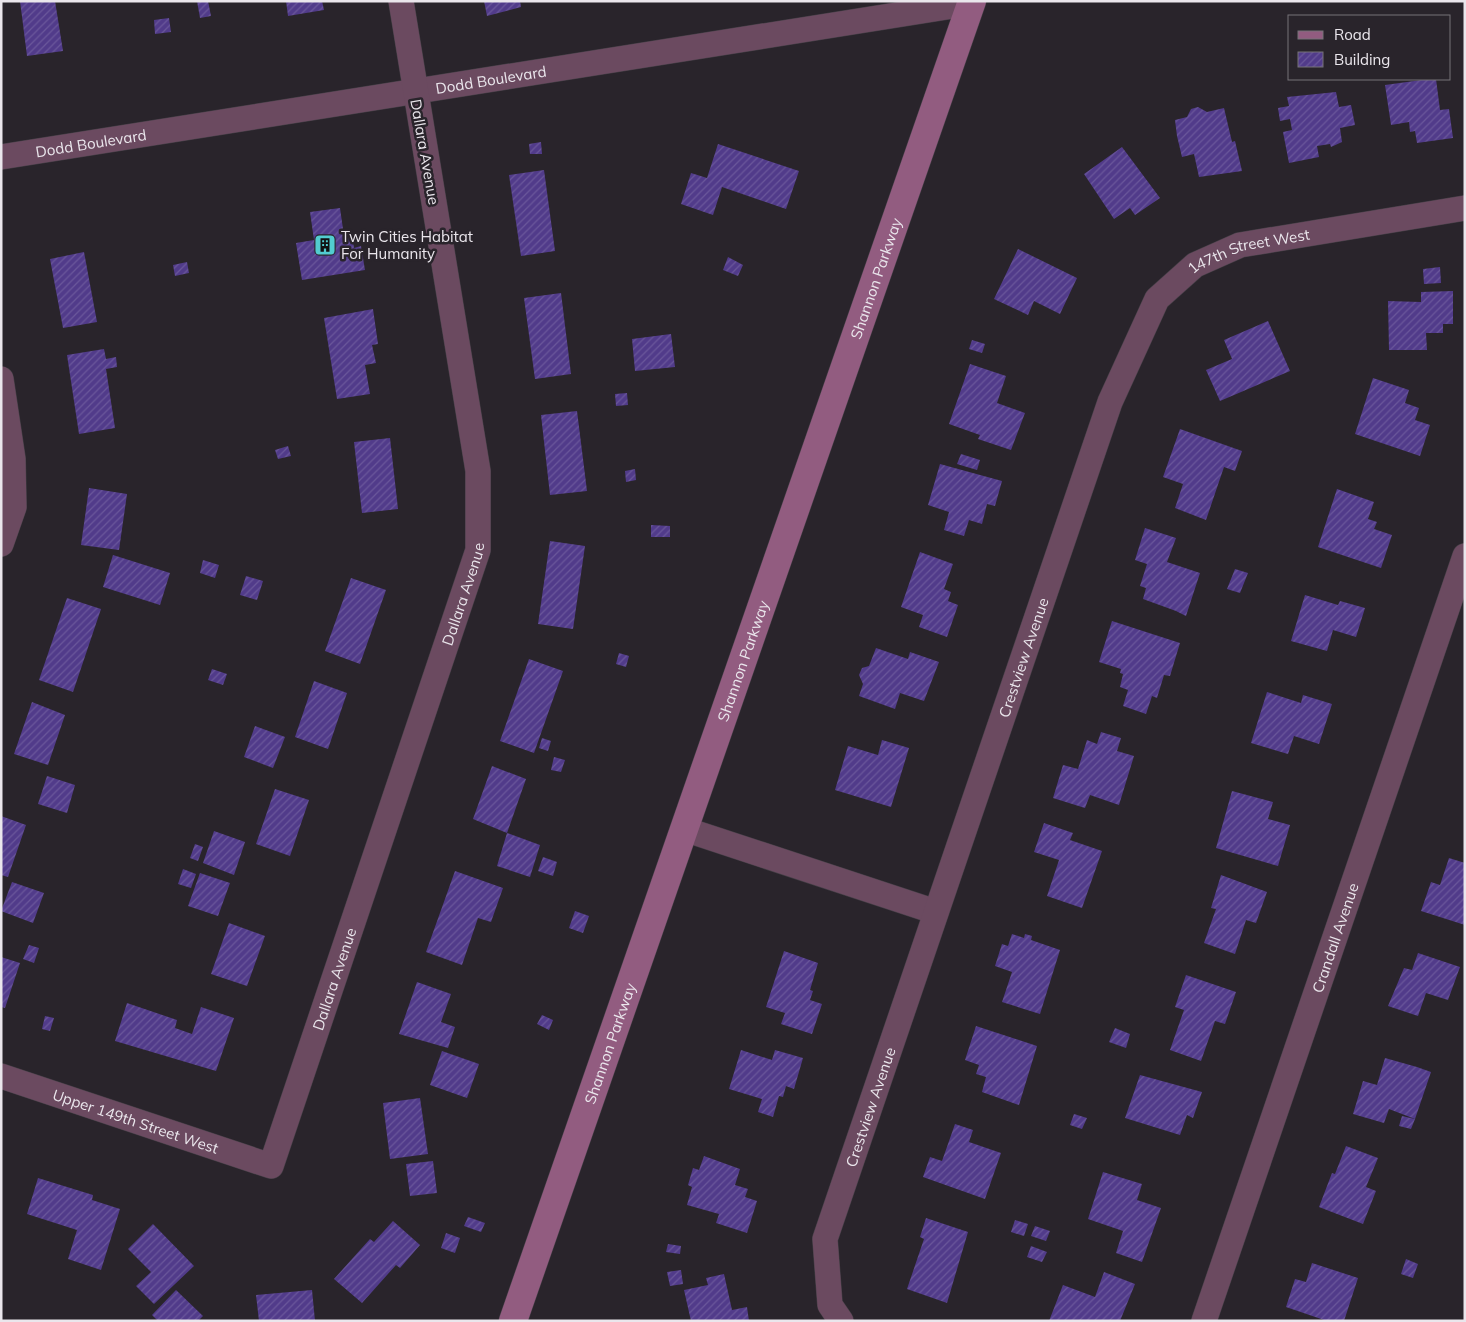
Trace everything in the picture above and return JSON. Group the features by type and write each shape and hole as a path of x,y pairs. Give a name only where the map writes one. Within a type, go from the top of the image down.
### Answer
{"street":[{"name":"Dallara Avenue","path":"271,1166 478,550 478,471 401,1"},
{"name":"Dodd Boulevard","path":"1,157 975,2"},
{"name":"Shannon Parkway","path":"513,1321 975,2"},
{"name":"147th Street West","path":"1110,402 1157,299 1194,265 1240,245 1465,208"},
{"path":"1,380 13,459 14,507 1,544"},
{"name":"Crestview Avenue","path":"836,1313 825,1239 1110,402"},
{"name":"Crandall Avenue","path":"1204,1321 1465,556"},
{"path":"684,829 936,912"},
{"name":"Upper 149th Street West","path":"1,1076 271,1166"}],"building":[{"path":"20,1 55,1 63,51 27,56"},
{"path":"197,1 208,1 211,16 200,18"},
{"path":"286,1 322,1 324,10 288,16"},
{"path":"484,1 520,1 521,7 487,16"},
{"path":"169,18 171,32 155,34 154,20"},
{"path":"1436,80 1440,110 1449,109 1453,138 1417,143 1415,131 1410,132 1409,122 1391,125 1385,85"},
{"path":"1336,92 1339,107 1351,105 1355,125 1340,128 1342,142 1331,147 1330,144 1317,146 1319,157 1289,163 1283,132 1292,130 1290,119 1280,121 1278,108 1289,106 1287,97"},
{"path":"1198,107 1207,112 1224,108 1232,142 1235,141 1242,171 1199,177 1194,154 1182,157 1175,120 1187,117 1191,109"},
{"path":"541,142 542,154 530,154 529,144"},
{"path":"718,144 799,171 786,209 722,187 713,215 681,204 691,173 707,178"},
{"path":"1122,147 1160,198 1135,215 1130,208 1114,219 1084,174"},
{"path":"544,170 555,251 521,256 509,175"},
{"name":"Twin Cities Habitat For Humanity","path":"340,208 344,236 352,235 354,248 361,246 365,270 302,280 296,243 314,240 310,212"},
{"path":"1018,249 1077,278 1060,314 1034,301 1028,315 994,299"},
{"path":"84,252 97,322 63,328 50,259"},
{"path":"728,257 743,265 738,276 723,270"},
{"path":"187,262 189,273 175,276 173,265"},
{"path":"1440,267 1441,283 1424,284 1423,269"},
{"path":"1453,291 1453,324 1443,324 1443,333 1426,333 1427,350 1389,350 1388,301 1421,302 1421,292"},
{"path":"561,293 571,374 535,379 524,298"},
{"path":"373,309 378,344 372,345 376,363 365,365 370,394 337,399 324,318"},
{"path":"1268,321 1290,371 1220,401 1206,370 1232,359 1224,340"},
{"path":"671,334 675,367 635,371 632,339"},
{"path":"972,340 985,344 982,353 969,349"},
{"path":"104,349 106,359 116,357 117,367 106,369 115,428 79,434 67,355"},
{"path":"970,364 1006,376 997,403 1025,413 1011,450 978,439 980,435 949,424"},
{"path":"1373,378 1409,390 1405,403 1419,408 1415,420 1430,425 1420,456 1355,434"},
{"path":"627,393 628,405 616,406 615,394"},
{"path":"577,411 587,491 550,495 541,415"},
{"path":"1180,429 1242,451 1235,471 1224,467 1206,520 1175,508 1183,484 1163,477"},
{"path":"390,438 398,509 362,513 354,442"},
{"path":"288,446 291,456 278,459 275,450"},
{"path":"961,454 980,460 977,470 957,464"},
{"path":"940,464 1002,481 995,506 987,504 982,524 969,520 964,536 944,530 949,512 928,505"},
{"path":"635,469 636,480 626,482 625,471"},
{"path":"89,488 127,494 119,550 81,545"},
{"path":"1337,489 1374,502 1368,519 1377,522 1374,529 1392,535 1381,568 1318,547"},
{"path":"651,525 670,526 670,537 651,537"},
{"path":"1145,528 1176,538 1167,562 1200,573 1186,616 1143,599 1146,588 1140,586 1147,564 1135,560"},
{"path":"550,541 585,546 573,629 538,624"},
{"path":"920,552 953,564 944,589 951,592 948,601 958,605 947,637 919,627 923,615 901,607"},
{"path":"113,555 170,573 160,605 103,587"},
{"path":"203,560 219,565 215,578 200,573"},
{"path":"1235,569 1248,573 1240,593 1227,589"},
{"path":"246,576 263,581 257,600 240,595"},
{"path":"351,578 386,590 360,664 325,651"},
{"path":"1305,595 1338,605 1340,601 1365,608 1356,637 1333,630 1327,651 1291,641"},
{"path":"67,598 101,609 73,692 39,680"},
{"path":"1112,621 1180,643 1170,676 1164,675 1157,698 1152,696 1146,714 1123,706 1128,690 1120,687 1123,674 1120,673 1121,669 1099,662"},
{"path":"876,648 908,659 910,652 939,662 924,701 900,693 895,709 859,696 863,684 859,675 862,668 869,666"},
{"path":"619,653 629,656 626,667 616,664"},
{"path":"529,659 563,671 534,753 500,741"},
{"path":"212,669 227,674 223,685 208,680"},
{"path":"314,681 347,693 328,749 295,737"},
{"path":"1267,692 1301,703 1303,695 1332,704 1319,744 1294,736 1288,754 1251,743"},
{"path":"32,702 65,715 48,765 14,754"},
{"path":"255,726 285,737 273,768 244,757"},
{"path":"1101,732 1121,738 1117,751 1134,756 1119,805 1090,795 1085,808 1053,798 1063,765 1078,769 1087,740 1097,744"},
{"path":"542,738 551,741 548,751 539,748"},
{"path":"882,740 909,748 891,807 835,790 848,746 878,755"},
{"path":"554,757 565,760 561,772 551,770"},
{"path":"492,766 526,779 507,833 473,819"},
{"path":"47,776 75,785 67,813 38,804"},
{"path":"275,789 309,800 290,856 256,844"},
{"path":"1232,791 1273,802 1268,819 1290,825 1278,866 1216,848"},
{"path":"1,816 26,825 8,877 1,875"},
{"path":"1044,823 1073,833 1070,840 1102,851 1082,908 1047,896 1059,860 1034,852"},
{"path":"214,831 245,842 234,875 203,863"},
{"path":"507,833 540,845 530,877 497,866"},
{"path":"195,844 203,847 198,861 190,858"},
{"path":"543,857 557,862 553,876 538,871"},
{"path":"1449,858 1465,863 1465,925 1421,911 1431,882 1440,885"},
{"path":"183,869 196,874 191,888 178,884"},
{"path":"455,871 503,888 491,922 478,918 462,965 426,952"},
{"path":"200,873 230,883 218,916 188,906"},
{"path":"1221,875 1267,892 1256,923 1246,920 1235,954 1204,943 1216,909 1211,908"},
{"path":"12,882 44,893 33,923 1,911"},
{"path":"575,911 589,916 583,933 569,928"},
{"path":"229,923 265,936 247,986 211,974"},
{"path":"1012,934 1024,938 1025,934 1032,936 1031,940 1060,950 1040,1014 1002,1002 1012,972 995,966 1002,944 1008,946"},
{"path":"29,945 39,948 34,963 23,959"},
{"path":"784,951 818,963 810,990 813,991 810,1000 822,1004 812,1034 781,1024 785,1013 766,1007"},
{"path":"1418,953 1460,967 1448,1000 1426,993 1418,1016 1388,1006 1404,968 1412,970"},
{"path":"1,957 20,963 5,1008 1,1007"},
{"path":"1186,975 1236,992 1225,1024 1215,1021 1201,1061 1170,1050 1184,1010 1175,1007"},
{"path":"417,982 451,994 441,1022 455,1027 448,1048 399,1034"},
{"path":"127,1003 177,1020 175,1028 192,1034 201,1007 234,1018 216,1071 115,1041"},
{"path":"542,1015 553,1020 549,1030 537,1024"},
{"path":"45,1016 54,1018 50,1031 42,1029"},
{"path":"976,1026 1037,1046 1019,1105 982,1092 986,1077 976,1074 979,1065 965,1060"},
{"path":"1115,1028 1130,1034 1126,1048 1109,1042"},
{"path":"741,1050 772,1060 775,1050 803,1058 794,1089 786,1086 783,1097 779,1096 773,1117 758,1112 762,1099 729,1089"},
{"path":"442,1051 479,1064 467,1098 430,1085"},
{"path":"1385,1058 1431,1072 1415,1119 1389,1109 1384,1123 1353,1114 1363,1081 1377,1085"},
{"path":"1140,1075 1202,1092 1193,1118 1187,1115 1180,1135 1125,1118"},
{"path":"420,1098 428,1154 390,1159 383,1103"},
{"path":"1074,1114 1087,1118 1082,1129 1070,1125"},
{"path":"1402,1116 1415,1119 1411,1129 1399,1126"},
{"path":"955,1124 973,1130 969,1142 1001,1153 985,1199 923,1177 930,1157 942,1161"},
{"path":"1346,1146 1378,1158 1366,1187 1376,1191 1363,1224 1319,1207 1332,1173 1335,1174"},
{"path":"704,1156 740,1169 735,1185 748,1189 745,1197 757,1201 747,1233 716,1223 719,1214 687,1205 692,1187 688,1185 693,1168 699,1170"},
{"path":"433,1161 437,1193 410,1196 406,1164"},
{"path":"1103,1172 1142,1184 1137,1200 1161,1208 1142,1262 1116,1253 1123,1231 1088,1219"},
{"path":"38,1178 93,1195 92,1200 120,1209 101,1270 68,1259 77,1230 27,1214"},
{"path":"468,1217 485,1223 481,1232 464,1226"},
{"path":"926,1218 968,1232 947,1303 907,1289 924,1239 920,1237"},
{"path":"1015,1220 1028,1224 1024,1236 1011,1232"},
{"path":"393,1221 420,1245 400,1268 396,1265 362,1303 334,1279 370,1239 374,1242"},
{"path":"153,1224 194,1266 154,1304 136,1286 151,1272 128,1249"},
{"path":"1035,1226 1050,1231 1046,1241 1031,1236"},
{"path":"446,1233 460,1238 455,1253 441,1248"},
{"path":"668,1244 681,1246 680,1254 666,1252"},
{"path":"1031,1246 1047,1252 1042,1262 1027,1257"},
{"path":"1406,1259 1418,1264 1413,1278 1401,1274"},
{"path":"1312,1263 1358,1278 1344,1321 1327,1321 1286,1307 1295,1279 1306,1282"},
{"path":"681,1270 683,1284 670,1286 667,1272"},
{"path":"1104,1272 1135,1284 1120,1321 1049,1321 1063,1285 1095,1297"},
{"path":"724,1274 732,1310 747,1307 749,1321 691,1321 684,1290 708,1285 706,1278"},
{"path":"176,1290 203,1316 198,1321 158,1321 152,1315"},
{"path":"312,1290 315,1321 259,1321 256,1295"}],"place":[{"name":"Twin Cities Habitat For Humanity","path":"325,245"}]}
